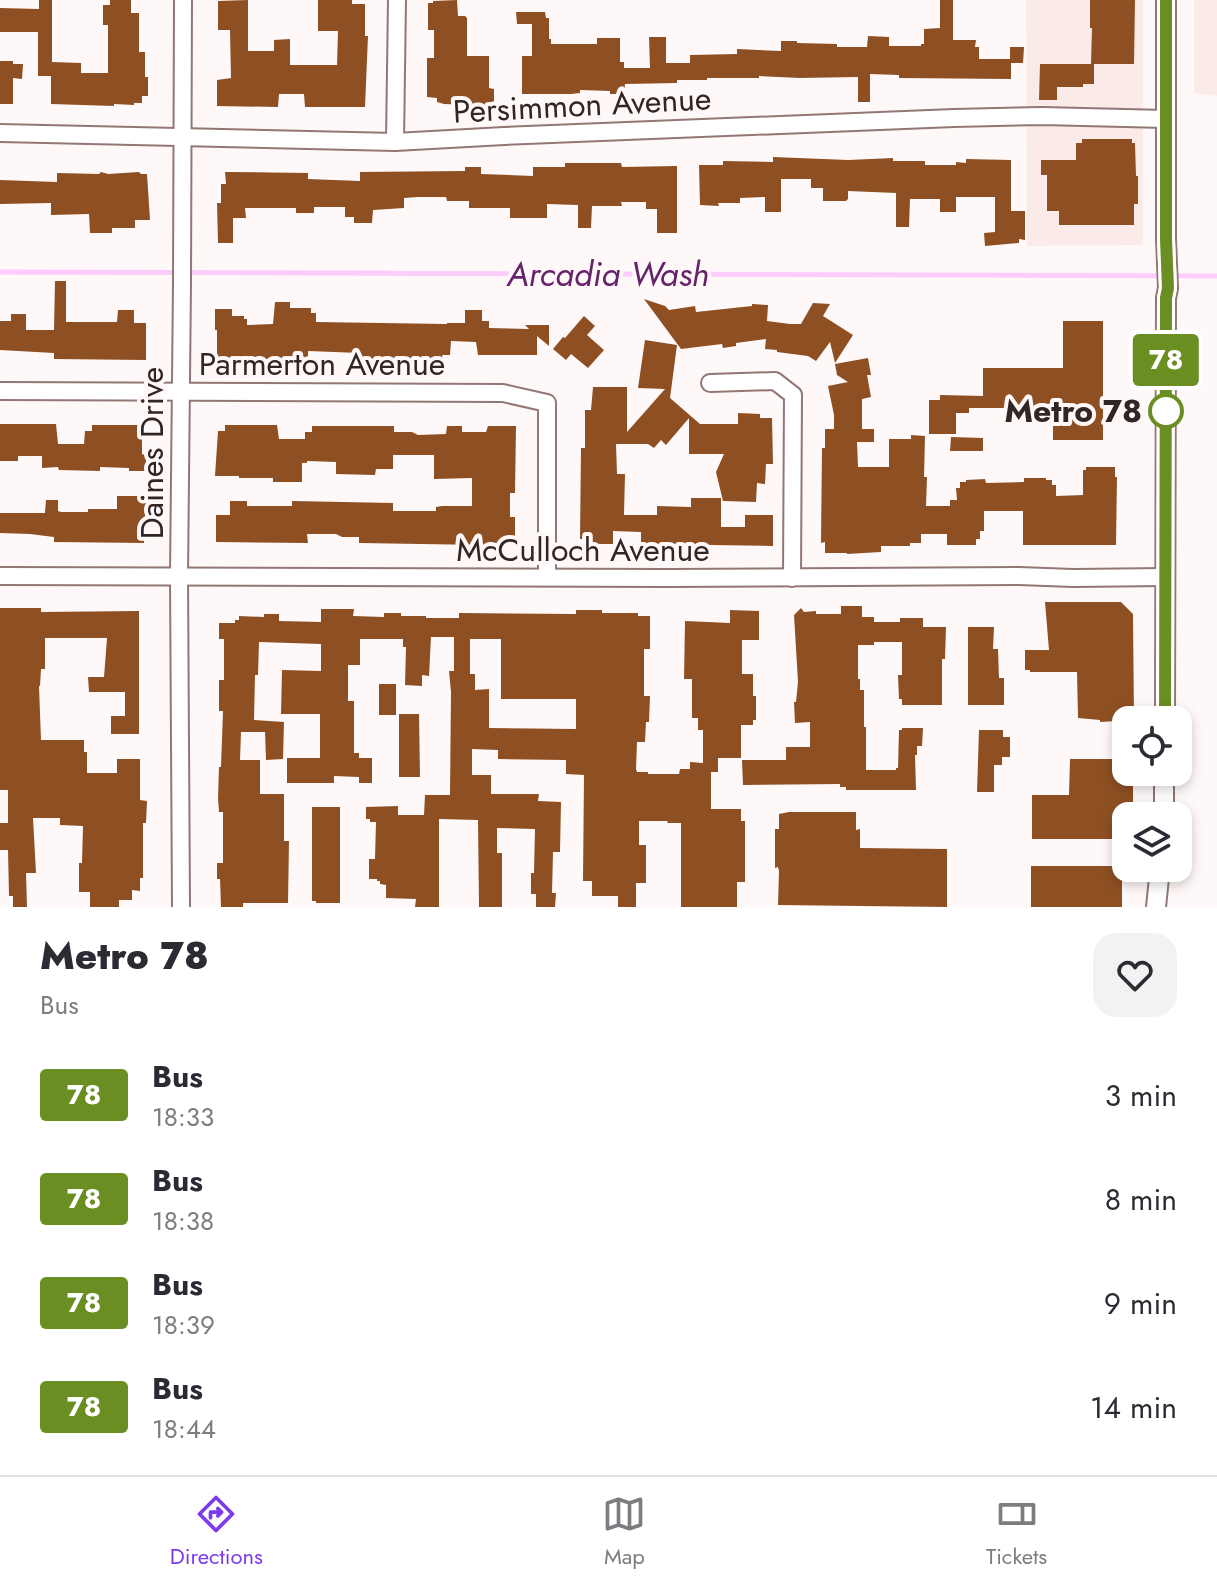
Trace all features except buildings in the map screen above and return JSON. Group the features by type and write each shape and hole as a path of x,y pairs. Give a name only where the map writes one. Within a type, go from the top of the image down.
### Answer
{"street":[{"name":"Daines Drive","path":"181,907 179,576 183,0"},
{"path":"395,142 397,0"},
{"path":"1165,706 1166,0"},
{"name":"Persimmon Avenue","path":"0,133 395,142 954,118 1042,116 1166,119"},
{"path":"710,383 775,381 793,395 792,578"},
{"name":"Parmerton Avenue","path":"0,391 503,393 547,403 547,577"},
{"name":"McCulloch Avenue","path":"0,576 1166,577"},
{"path":"1156,907 1159,882"},
{"path":"1168,882 1169,907"}],"shaded area":[{"path":"1026,0 1143,0 1143,245 1027,246"},
{"path":"1194,0 1217,0 1217,96 1194,93"}],"waterway":[{"name":"Arcadia Wash","path":"0,272 1217,276"}],"bus line":[{"name":"78","path":"1165,706 1166,0"}],"place":[{"name":"Metro 78","path":"1166,411"}]}
